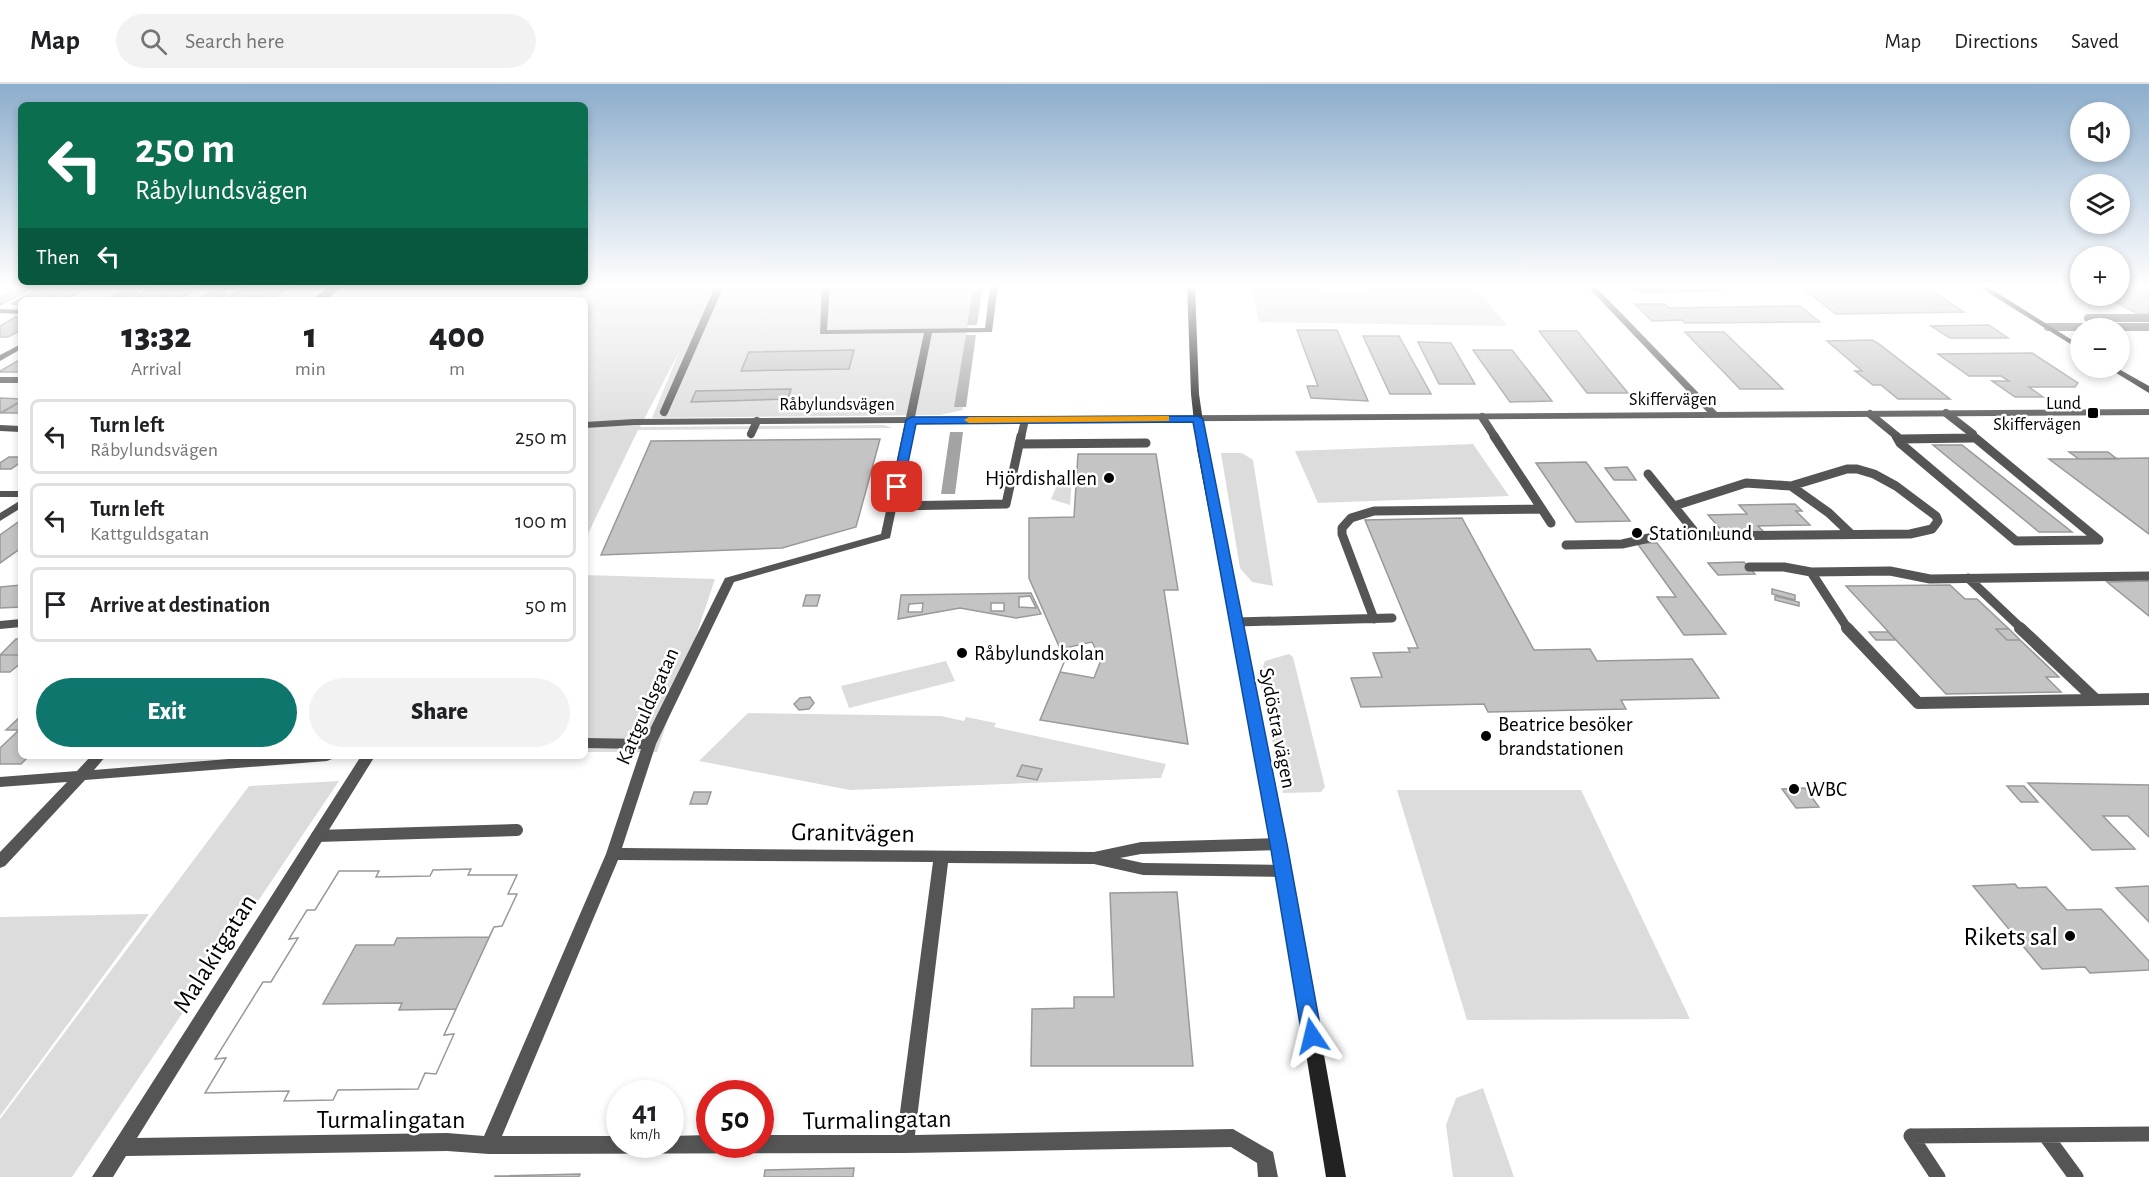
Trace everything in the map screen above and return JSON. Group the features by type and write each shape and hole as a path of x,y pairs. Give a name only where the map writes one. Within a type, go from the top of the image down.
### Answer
{"main road":[{"name":"Sydöstra vägen","path":"1194,336 1198,419 1279,844 1336,1177"},
{"path":"2129,378 2149,390"}],"street":[{"name":"Kattguldsgatan","path":"489,1145 613,854 649,744 729,580 886,536 928,336"},
{"path":"1639,336 1715,415"},
{"path":"0,358 18,348"},
{"path":"0,380 18,380"},
{"name":"Skiffervägen","path":"1198,419 2149,412"},
{"name":"Råbylundsvägen","path":"588,425 757,421 1198,419"},
{"path":"0,428 18,429"},
{"path":"0,494 18,494"},
{"path":"0,518 18,505"},
{"path":"0,625 18,623"},
{"path":"588,743 649,744"},
{"path":"0,862 96,759"},
{"path":"0,782 288,759"},
{"name":"Malakitgatan","path":"102,1177 366,759"},
{"name":"Granitvägen","path":"1094,858 1141,848 1279,844"},
{"name":"Granitvägen","path":"613,854 1094,858 1143,869 1283,871"},
{"path":"905,1144 941,857"},
{"name":"Turmalingatan","path":"122,1147 447,1142 489,1145 905,1144 1233,1138 1267,1168"}],"lane":[{"path":"664,412 698,336"},
{"path":"1946,413 1973,434 1972,438"},
{"path":"1870,414 1900,439 1900,443 2016,541 2098,540 1972,438 1900,439"},
{"path":"1482,417 1551,523"},
{"path":"893,506 1006,504 1025,420"},
{"path":"751,434 757,421"},
{"path":"1018,444 1146,443"},
{"path":"1566,545 1622,544 1658,536 1910,534 1932,529 1938,521 1936,516 1896,486 1874,474 1857,469 1791,486 1746,483 1674,506"},
{"path":"1648,474 1698,536"},
{"path":"1791,486 1829,513 1851,534"},
{"path":"1374,619 1342,534 1342,528 1351,518 1374,511 1542,509"},
{"path":"1749,567 1784,567 1810,572 1890,571 1930,579 2149,576"},
{"path":"1810,572 1850,632 1918,703 2149,699"},
{"path":"1968,579 2097,700"},
{"path":"1236,622 1392,618"},
{"path":"317,836 516,830"},
{"path":"1938,1177 1911,1136 2149,1134"},
{"path":"2046,1136 2076,1177"}],"shaded area":[{"path":"588,336 966,336 960,380 963,410 940,415 652,418 680,350 640,427 884,425 892,428 638,430 588,534"},
{"path":"966,336 976,336 966,407 954,407"},
{"path":"950,432 963,432 955,494 941,494"},
{"path":"1473,444 1509,496 1318,503 1295,451"},
{"path":"1221,453 1242,453 1253,460 1273,586 1252,582 1240,568"},
{"path":"1072,480 1070,505 1051,499 1059,481"},
{"path":"588,575 715,579 657,752 588,752"},
{"path":"1289,654 1293,657 1325,787 1321,792 1283,793 1259,677 1265,661"},
{"path":"946,661 955,681 849,708 841,686"},
{"path":"748,713 941,716 964,721 966,717 996,723 994,727 1166,764 1161,778 850,790 699,761"},
{"path":"339,781 72,1177 0,1177 0,1119 249,786"},
{"path":"1397,790 1581,790 1690,1019 1467,1020"},
{"path":"149,914 0,1116 0,917"},
{"path":"1483,1088 1514,1177 1453,1177 1446,1125 1456,1098"}],"building":[{"path":"1299,336 1340,336 1368,401 1311,398 1307,386 1318,386"},
{"path":"1363,336 1399,336 1431,394 1390,394"},
{"path":"1543,336 1581,336 1628,393 1587,393"},
{"path":"1689,336 1728,336 1783,389 1740,389"},
{"path":"1947,336 2005,336 2008,338 1950,338"},
{"path":"1872,340 1950,399 1898,399 1881,385 1873,385 1855,371 1862,371 1827,341"},
{"path":"1418,342 1451,343 1475,384 1439,384"},
{"path":"854,350 849,369 741,371 749,352"},
{"path":"1473,350 1512,350 1552,401 1510,402"},
{"path":"2032,353 2078,383 2075,387 2029,387 2043,397 2015,397 1992,381 2009,381 2001,376 1969,376 1938,354"},
{"path":"18,361 18,372 0,371"},
{"path":"791,389 788,399 691,402 696,391"},
{"path":"0,398 18,399 18,403 0,413"},
{"path":"18,403 18,413 2,413"},
{"path":"880,439 856,527 782,548 601,555 651,441"},
{"path":"1933,445 1962,445 2072,532 2039,532"},
{"path":"2069,452 2108,452 2117,459 2079,459"},
{"path":"1078,454 1156,454 1178,590 1164,590 1188,744 1040,720 1065,660 1029,578 1029,518 1074,517"},
{"path":"9,457 18,457 18,464 11,469 0,469 0,463"},
{"path":"2149,458 2149,534 2049,459 2079,459"},
{"path":"1586,462 1630,521 1576,522 1536,463"},
{"path":"1627,467 1636,480 1614,480 1605,468"},
{"path":"1795,504 1802,511 1796,511 1810,525 1758,526 1764,532 1724,533 1708,515 1747,514 1739,505"},
{"path":"1462,518 1534,650 1590,649 1597,661 1692,659 1719,698 1621,700 1626,709 1488,712 1484,704 1361,707 1351,678 1382,677 1373,653 1410,652 1408,648 1418,648 1365,520"},
{"path":"18,522 18,550 0,563 0,535"},
{"path":"1637,543 1657,543 1726,634 1684,635 1657,597 1676,597"},
{"path":"1744,562 1755,574 1718,575 1708,563"},
{"path":"2149,581 2149,616 2107,582"},
{"path":"18,585 18,607 0,608 0,587"},
{"path":"1950,585 1965,599 1977,599 2009,629 1996,629 2007,640 2020,640 2059,677 2046,677 2061,692 1946,694 1846,586"},
{"path":"1772,589 1795,595 1795,600 1772,594"},
{"path":"1031,593 1041,614 1016,618 960,608 898,619 901,595","holes":["1030,596 1036,608 1019,607 1019,597","923,603 922,612 908,612 909,604","991,603 1004,603 1004,611 991,611"]},
{"path":"806,595 820,595 817,606 803,606"},
{"path":"1775,596 1799,602 1799,606 1775,600"},
{"path":"1996,629 2009,629 2020,640 2007,640"},
{"path":"1869,632 1888,632 1896,640 1876,640"},
{"path":"16,639 18,639 18,655 0,655"},
{"path":"1092,642 1101,660 1094,678 1060,672 1065,660 1060,649"},
{"path":"0,655 18,655 18,665 10,672 0,672"},
{"path":"810,697 814,703 809,709 799,710 794,704 800,698"},
{"path":"18,719 18,730 6,730"},
{"path":"18,731 18,759 26,759 21,764 0,764 0,748"},
{"path":"1022,765 1042,769 1037,780 1017,776"},
{"path":"2028,783 2149,785 2149,837 2128,816 2103,816 2135,849 2092,850"},
{"path":"2007,786 2024,786 2038,802 2021,802"},
{"path":"1805,788 1819,807 1796,808 1782,789"},
{"path":"694,792 711,792 707,804 690,804"},
{"path":"471,869 468,875 517,875 508,894 517,894 502,926 494,927 444,1035 454,1034 436,1074 425,1073 418,1089 338,1090 333,1100 284,1101 289,1091 205,1093 226,1058 215,1059 263,982 271,982 298,938 289,939 307,910 315,910 339,871 379,871 376,877 430,876 433,870"},
{"path":"471,869 468,875 517,875 508,894 517,894 502,926 494,927 489,937 397,938 394,945 356,945 323,1004 402,1003 399,1010 456,1009 444,1035 454,1034 436,1074 425,1073 418,1089 338,1090 333,1100 284,1101 289,1091 205,1093 226,1058 215,1059 263,982 271,982 298,938 289,939 307,910 315,910 339,871 379,871 376,877 430,876 433,870"},
{"name":"Rikets sal","path":"2015,884 2018,888 2046,887 2067,910 2101,909 2149,961 2149,970 2090,973 2085,967 2042,969 1973,886"},
{"path":"2149,887 2149,922 2116,888"},
{"path":"1177,892 1193,1066 1031,1066 1032,1009 1074,1008 1074,997 1114,997 1110,893"},
{"path":"854,1168 853,1177 764,1177 765,1170"},
{"path":"580,1174 579,1177 495,1177 495,1176"}],"slow traffic":[{"path":"969,420 1166,419"}],"place":[{"name":"Lund Skiffervägen","path":"2093,413"},
{"name":"Hjördishallen","path":"1109,478"},
{"name":"Station Lund","path":"1637,533"},
{"name":"Råbylundskolan","path":"962,653"},
{"name":"Beatrice besöker brandstationen","path":"1486,736"},
{"name":"WBC","path":"1794,789"},
{"name":"Rikets sal","path":"2070,936"}],"route":[{"path":"897,487 911,420 1198,419 1279,844 1312,1036"}]}
